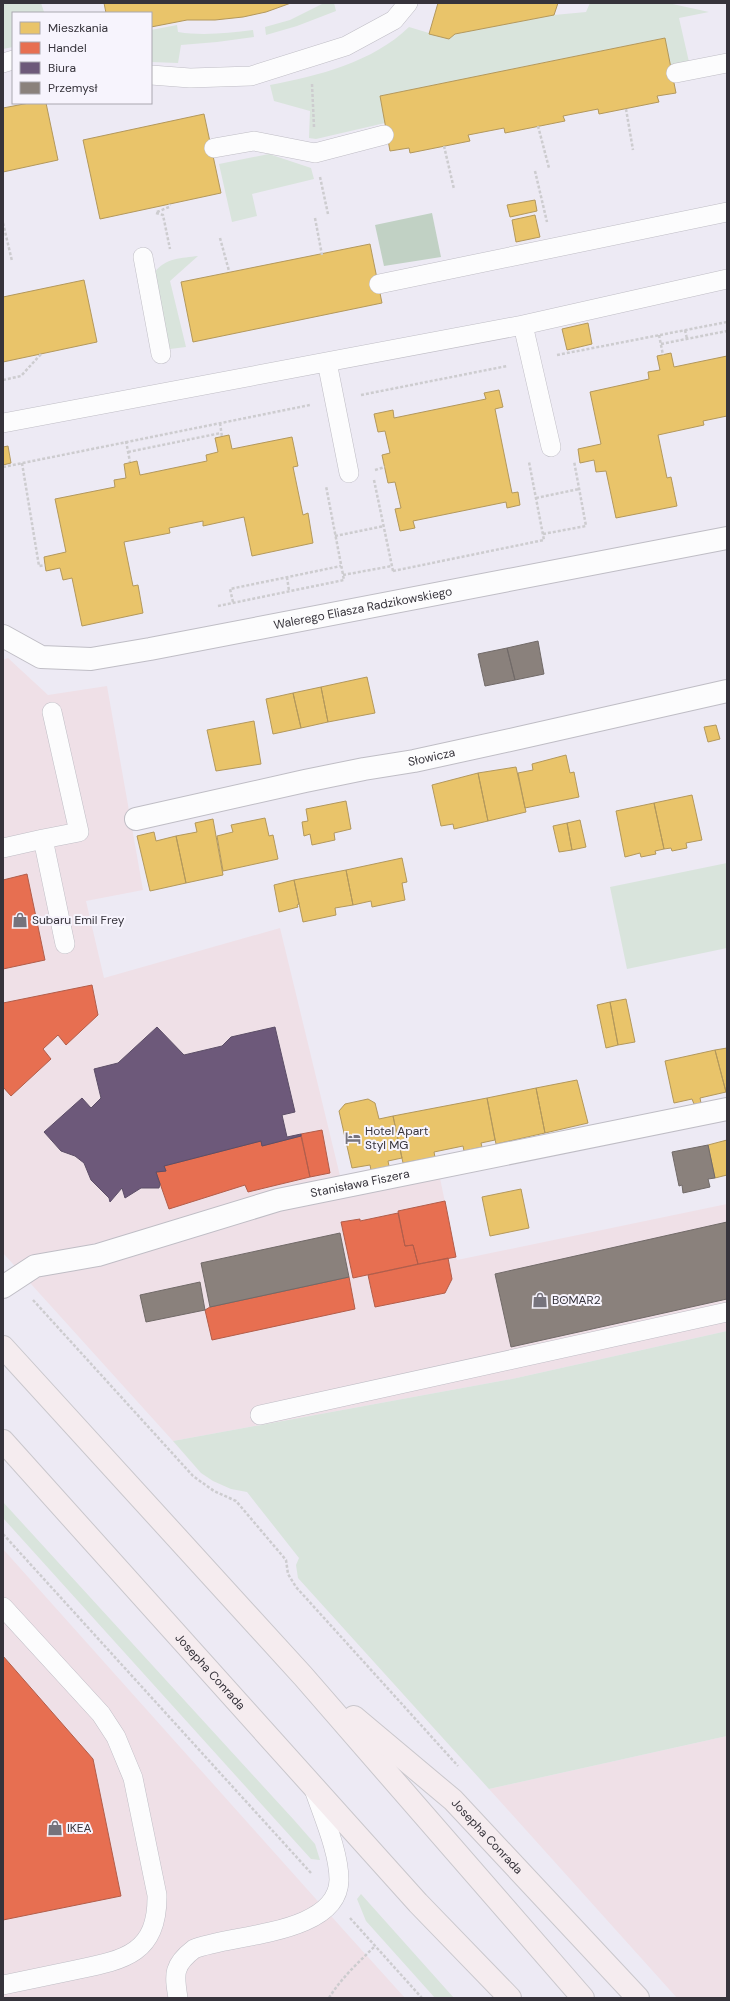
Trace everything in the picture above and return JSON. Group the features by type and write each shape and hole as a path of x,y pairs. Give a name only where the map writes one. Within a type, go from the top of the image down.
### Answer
{"main road":[{"name":"Josepha Conrada","path":"3,1347 303,1676 583,1998"},
{"name":"Josepha Conrada","path":"3,1441 418,1903 510,1998"},
{"name":"Josepha Conrada","path":"303,1676 453,1800 638,1998"},
{"name":"Josepha Conrada","path":"418,1903 490,1998"}],"street":[{"name":"Walerego Eliasza Radzikowskiego","path":"3,636 41,657 91,659 150,650 727,538"},
{"name":"Słowicza","path":"136,819 327,776 414,761 727,690"},
{"name":"Stanisława Fiszera","path":"9,1283 35,1266 98,1255 278,1200 727,1109"}],"lane":[{"path":"152,76 190,78 250,76 346,46 394,20 408,3"},
{"path":"676,73 727,63"},
{"path":"214,148 254,141 315,153 384,135"},
{"path":"379,284 727,212"},
{"path":"143,257 161,354"},
{"path":"3,423 328,370 727,279"},
{"path":"523,325 551,447"},
{"path":"328,370 349,473"},
{"path":"3,848 79,832 52,712"},
{"path":"44,839 66,944"},
{"path":"260,1415 727,1312"},
{"path":"3,1607 101,1714 116,1737 133,1778 157,1895 157,1910 155,1924 149,1936 141,1946 120,1960 3,1985"},
{"path":"178,1998 174,1978 177,1967 182,1959 194,1949 299,1924 319,1914 333,1898 338,1886 336,1860 314,1787"}],"path":[{"path":"311,57 315,153 328,214"},
{"path":"626,109 633,150"},
{"path":"538,126 549,168"},
{"path":"444,146 454,189"},
{"path":"535,171 553,248"},
{"path":"170,204 169,207 156,213 163,215 170,249"},
{"path":"315,218 322,255"},
{"path":"3,223 12,261"},
{"path":"220,238 229,272"},
{"path":"554,356 727,322"},
{"path":"685,330 687,339"},
{"path":"661,344 727,331"},
{"path":"659,335 663,355"},
{"path":"3,380 21,376 41,354"},
{"path":"356,396 510,365"},
{"path":"311,413 305,382 328,370"},
{"path":"3,467 310,405"},
{"path":"220,423 222,437"},
{"path":"128,452 221,433"},
{"path":"126,441 130,462"},
{"path":"394,572 544,540 528,459"},
{"path":"22,463 39,566 45,565"},
{"path":"385,467 372,470 394,577"},
{"path":"212,607 344,580 325,482"},
{"path":"536,498 579,489"},
{"path":"335,536 384,526"},
{"path":"233,602 230,589 341,566"},
{"path":"343,575 392,566"},
{"path":"287,577 289,591"},
{"path":"9,1283 194,1476 214,1492 236,1501 286,1560 288,1574 296,1588 461,1769"},
{"path":"3,1534 315,1877"},
{"path":"347,1914 422,1998"},
{"path":"329,1998 335,1988 353,1967 375,1946"}],"shaded area":[{"path":"3,3 41,3 44,12 12,12 12,47 3,49"},
{"path":"324,3 334,3 336,11 297,26 266,35 265,27 290,20"},
{"path":"590,3 668,3 709,12 679,18 689,62 670,66 664,38 380,96 385,123 316,139 309,138 310,111 274,101 270,85 307,77 344,66 379,50 409,27 449,39 455,34 554,15 586,12"},
{"path":"177,25 178,32 197,34 216,34 253,30 254,37 181,45 178,63 152,62 152,30"},
{"path":"269,154 311,168 314,179 252,194 257,216 232,222 219,164"},
{"path":"198,256 170,281 186,347 170,349 156,288 155,272 159,267 169,261"},
{"path":"8,658 48,695 107,686 143,890 86,901 104,978 280,928 341,1180 436,1159 457,1260 727,1204 727,1331 512,1379 173,1441 3,1253 3,660"},
{"path":"727,863 727,948 627,969 610,887"},
{"path":"727,1331 727,1736 489,1789 298,1578 296,1565 299,1558 247,1492 231,1489 213,1481 201,1473 173,1441 512,1379"},
{"path":"3,1502 294,1820 315,1844 320,1860 311,1859 3,1518"},
{"path":"3,1549 349,1936 405,1998 3,1998"},
{"path":"727,1736 727,1998 677,1998 489,1789"},
{"path":"361,1894 454,1998 435,1998 366,1921 357,1899"}],"green space":[{"path":"432,213 441,257 384,266 375,225"}],"building: Mieszkania":[{"path":"104,3 291,3 266,12 243,17 215,20 187,20 152,27 152,12 106,12"},
{"path":"438,3 558,3 554,15 455,34 449,39 429,34"},
{"path":"665,38 676,93 657,96 659,102 599,114 598,109 563,116 565,121 505,133 504,128 468,135 470,141 410,153 409,148 390,151 380,96"},
{"path":"24,104 46,104 58,160 3,172 3,108"},
{"path":"204,114 221,193 100,219 83,140"},
{"path":"535,200 537,211 510,217 507,205"},
{"path":"535,215 540,237 516,242 512,220"},
{"path":"370,244 382,303 193,342 181,282"},
{"path":"84,280 97,342 3,362 3,297"},
{"path":"588,323 592,344 567,350 562,329"},
{"path":"671,353 674,367 727,356 727,416 703,421 704,425 658,435 667,478 671,477 677,506 616,518 606,471 596,472 594,460 580,463 578,449 601,444 590,392 649,379 648,372 660,370 657,356"},
{"path":"499,390 503,407 495,409 512,493 518,492 520,505 507,508 506,502 413,521 415,528 400,531 395,509 401,508 395,482 388,483 382,455 390,453 385,431 378,432 374,414 393,410 394,418 486,399 484,393"},
{"path":"229,435 232,449 292,437 298,466 293,467 303,515 308,513 313,543 252,556 244,517 203,526 203,521 169,528 170,533 124,542 133,586 138,585 143,613 82,626 72,578 63,580 60,568 46,571 44,557 66,552 55,499 115,487 114,480 126,478 124,464 137,461 140,475 207,461 206,455 218,452 215,438"},
{"path":"8,446 11,463 3,465 3,447"},
{"path":"367,677 375,713 328,722 321,687"},
{"path":"321,687 328,722 301,728 293,693"},
{"path":"293,693 301,728 273,734 266,699"},
{"path":"254,721 261,764 216,771 207,730"},
{"path":"716,725 720,739 708,742 704,727"},
{"path":"566,755 570,773 574,772 579,797 525,808 518,773 533,770 532,764"},
{"path":"516,767 526,812 488,821 478,773"},
{"path":"478,773 488,821 454,829 453,824 441,826 432,785"},
{"path":"692,795 702,840 686,843 687,848 672,851 671,848 664,849 654,803"},
{"path":"346,801 351,829 334,833 335,840 312,845 310,834 304,836 302,822 308,821 306,809"},
{"path":"654,803 664,849 655,851 656,854 641,857 640,853 625,857 616,811"},
{"path":"265,818 269,836 273,835 278,859 223,871 217,836 233,832 231,825"},
{"path":"213,819 223,875 186,883 176,836 197,832 195,823"},
{"path":"580,820 586,847 572,850 567,823"},
{"path":"567,823 572,850 559,852 553,826"},
{"path":"154,832 156,841 176,836 186,883 150,891 137,836"},
{"path":"402,858 407,882 402,883 405,900 372,907 371,901 353,905 346,870"},
{"path":"346,870 353,905 335,908 336,915 303,922 294,880"},
{"path":"294,880 299,904 297,905 298,907 279,912 274,885"},
{"path":"626,999 635,1042 618,1045 610,1002"},
{"path":"610,1002 618,1045 606,1048 597,1005"},
{"path":"727,1048 727,1092 726,1092 715,1050"},
{"path":"715,1050 726,1092 700,1098 701,1103 694,1104 692,1099 674,1103 665,1061"},
{"path":"577,1080 588,1123 545,1133 536,1088"},
{"path":"536,1088 545,1133 496,1144 487,1098"},
{"path":"487,1098 495,1140 481,1143 482,1147 464,1151 463,1146 434,1152 435,1157 403,1163 393,1116"},
{"path":"368,1099 375,1103 379,1119 393,1116 402,1158 388,1161 389,1166 371,1170 370,1165 352,1168 339,1111 345,1104"},
{"path":"727,1140 727,1175 715,1178 708,1145"},
{"path":"521,1189 529,1228 490,1236 482,1197"}],"building: Handel":[{"name":"Subaru Emil Frey","path":"27,874 45,960 3,969 3,880"},
{"path":"92,985 98,1015 66,1045 58,1035 43,1049 51,1059 11,1096 3,1087 3,1003"},
{"path":"322,1130 330,1173 310,1177 301,1134"},
{"path":"301,1136 310,1177 248,1192 245,1185 169,1209 156,1172 166,1171 164,1166 261,1141 262,1146"},
{"path":"445,1201 456,1257 418,1264 413,1245 405,1246 398,1211"},
{"path":"398,1213 405,1246 413,1245 418,1264 353,1278 341,1222 360,1219 360,1221"},
{"path":"448,1258 452,1279 445,1293 375,1307 368,1275"},
{"path":"349,1277 355,1309 212,1340 205,1310 210,1307"},
{"name":"IKEA","path":"3,1656 93,1759 121,1896 3,1920"}],"building: Biura":[{"path":"157,1027 184,1055 222,1046 231,1037 275,1027 295,1112 282,1115 287,1137 301,1134 301,1136 262,1146 261,1141 164,1166 166,1171 156,1172 160,1184 159,1188 141,1188 125,1198 122,1188 110,1202 109,1198 91,1180 84,1163 75,1156 61,1151 44,1132 82,1098 91,1108 101,1098 94,1069 118,1063"}],"building: Przemysł":[{"path":"538,641 544,674 515,680 507,648"},
{"path":"507,648 515,680 485,686 478,654"},
{"path":"708,1145 715,1178 708,1179 710,1187 683,1193 682,1185 679,1186 672,1152"},
{"path":"727,1222 727,1299 511,1347 495,1274"},
{"path":"340,1233 349,1277 210,1307 201,1263"},
{"path":"200,1282 205,1310 146,1322 140,1295"}],"place":[{"name":"Subaru Emil Frey","path":"20,920"},
{"name":"Hotel Apart Styl MG","path":"353,1138"},
{"name":"BOMAR2","path":"540,1300"},
{"name":"IKEA","path":"55,1828"}]}
